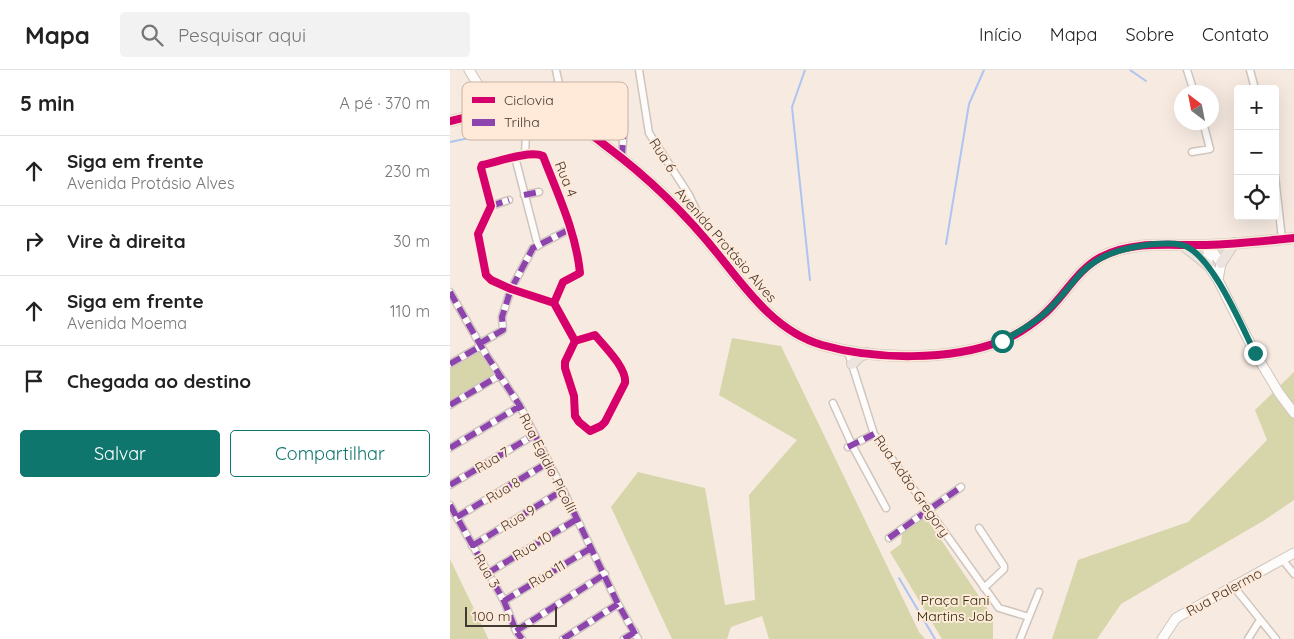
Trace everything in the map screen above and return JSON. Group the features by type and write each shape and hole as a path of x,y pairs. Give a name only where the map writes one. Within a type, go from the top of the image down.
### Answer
{"main road":[{"path":"470,70 477,82"},
{"name":"Avenida Protásio Alves","path":"598,140 662,192 702,234 752,298 787,330 816,343 848,352 947,354 1002,341 1024,330 1044,314 1082,272 1100,258 1120,250 1147,245 1208,245 1294,238"},
{"path":"1218,280 1221,263 1234,243"},
{"path":"1183,245 1208,265 1218,280 1255,353 1279,393 1294,413"},
{"path":"1208,245 1221,263"},
{"path":"1208,245 1208,265"},
{"path":"852,364 859,357 867,353"},
{"name":"Rua Palermo","path":"1162,639 1176,618 1294,553"}],"street":[{"name":"Rua 6","path":"639,70 648,133 689,194 698,214 702,234"},
{"path":"1187,70 1192,85"},
{"path":"1250,70 1254,85"},
{"path":"1192,152 1210,148 1204,130"},
{"path":"526,140 526,156 481,166 491,206 478,234 486,275 491,280 511,289 554,303 575,341"},
{"path":"622,158 623,140"},
{"name":"Rua 4","path":"526,156 540,154 543,156 564,208 570,229"},
{"path":"516,157 538,246"},
{"path":"524,195 539,192"},
{"path":"491,206 509,200"},
{"path":"1279,212 1282,239"},
{"path":"450,364 503,330 502,316 511,289 533,248 570,229 578,252 580,274 563,282 554,303"},
{"name":"Rua Egidio Picolli","path":"450,292 480,345 520,406 618,604 638,639"},
{"path":"594,335 617,362 625,377 625,383 605,422 590,431 578,422 575,416 574,396 565,368 565,362 575,341 594,335"},
{"name":"Rua Adão Gregory","path":"848,352 874,434 999,608 1028,617"},
{"path":"450,405 500,375"},
{"path":"833,404 850,446 886,508"},
{"path":"450,448 520,406"},
{"path":"850,446 874,434"},
{"name":"Rua 7","path":"450,485 534,435"},
{"name":"Rua 8","path":"457,517 549,462"},
{"path":"889,538 961,487"},
{"name":"Rua 9","path":"472,546 563,490"},
{"name":"Rua 3","path":"450,505 504,601 516,631 522,639"},
{"name":"Rua 10","path":"488,573 577,519"},
{"path":"979,528 1004,566 1004,569 984,588"},
{"name":"Rua 11","path":"504,601 591,548"},
{"path":"1282,559 1294,574"},
{"path":"516,631 604,574"},
{"path":"1234,587 1276,639"},
{"path":"1020,639 1039,592"},
{"path":"563,639 618,604"},
{"path":"1248,639 1260,620"},
{"path":"624,639 635,632"}],"green space":[{"path":"732,338 781,346 919,632 925,639 769,639 762,616 731,627 727,639 672,639 611,507 638,472 705,488 725,605 755,600 749,495 797,440 719,395"},
{"path":"479,352 495,373 450,401 450,369"},
{"path":"1294,372 1294,500 1263,521 1121,604 1097,639 1052,639 1078,560 1188,522 1267,440 1255,410"},
{"name":"Praça Fani Martins Job","path":"925,516 993,617 993,639 942,639 890,552 901,544 902,534"},
{"path":"450,559 488,638 489,639 450,639"}],"waterway":[{"path":"805,70 792,107 810,280"},
{"path":"946,244 969,104 984,70"},
{"path":"1130,70 1146,81"},
{"path":"450,142 462,140"},
{"path":"899,578 935,639"}],"marked path":[{"path":"622,157 623,140"},
{"path":"524,195 539,192"},
{"path":"491,206 509,200"},
{"path":"479,344 503,330 502,317 511,289 533,248 570,229"},
{"path":"450,292 485,353 520,406 618,604 638,639"},
{"path":"450,364 481,346"},
{"path":"450,405 500,375"},
{"path":"450,448 520,406"},
{"path":"848,447 874,434"},
{"path":"450,485 534,435"},
{"path":"457,517 549,462"},
{"path":"889,538 961,487"},
{"path":"472,546 563,490"},
{"path":"450,505 504,601 516,631 522,639"},
{"path":"488,573 577,519"},
{"path":"504,601 591,548"},
{"path":"516,631 605,574"},
{"path":"563,639 618,604"},
{"path":"624,639 635,632"}],"cycle path":[{"path":"450,121 462,118"},
{"path":"598,140 622,158 681,212 742,285 778,321 806,339 822,345 865,354 888,356 936,355 981,348 1007,339 1023,330 1050,309 1084,269 1101,257 1126,248 1152,245 1228,244 1294,238"},
{"path":"554,303 563,282 580,273 575,243 543,156 522,155 482,165 481,168 491,206 478,234 486,275 491,280 511,289 554,303 575,341 565,362 565,368 574,396 575,416 590,431 605,422 625,383 625,377 619,364 595,335 575,341"}],"route":[{"path":"1002,341 1024,330 1044,314 1082,272 1100,258 1120,250 1147,245 1169,244 1183,245 1208,265 1218,280 1255,353"}]}
